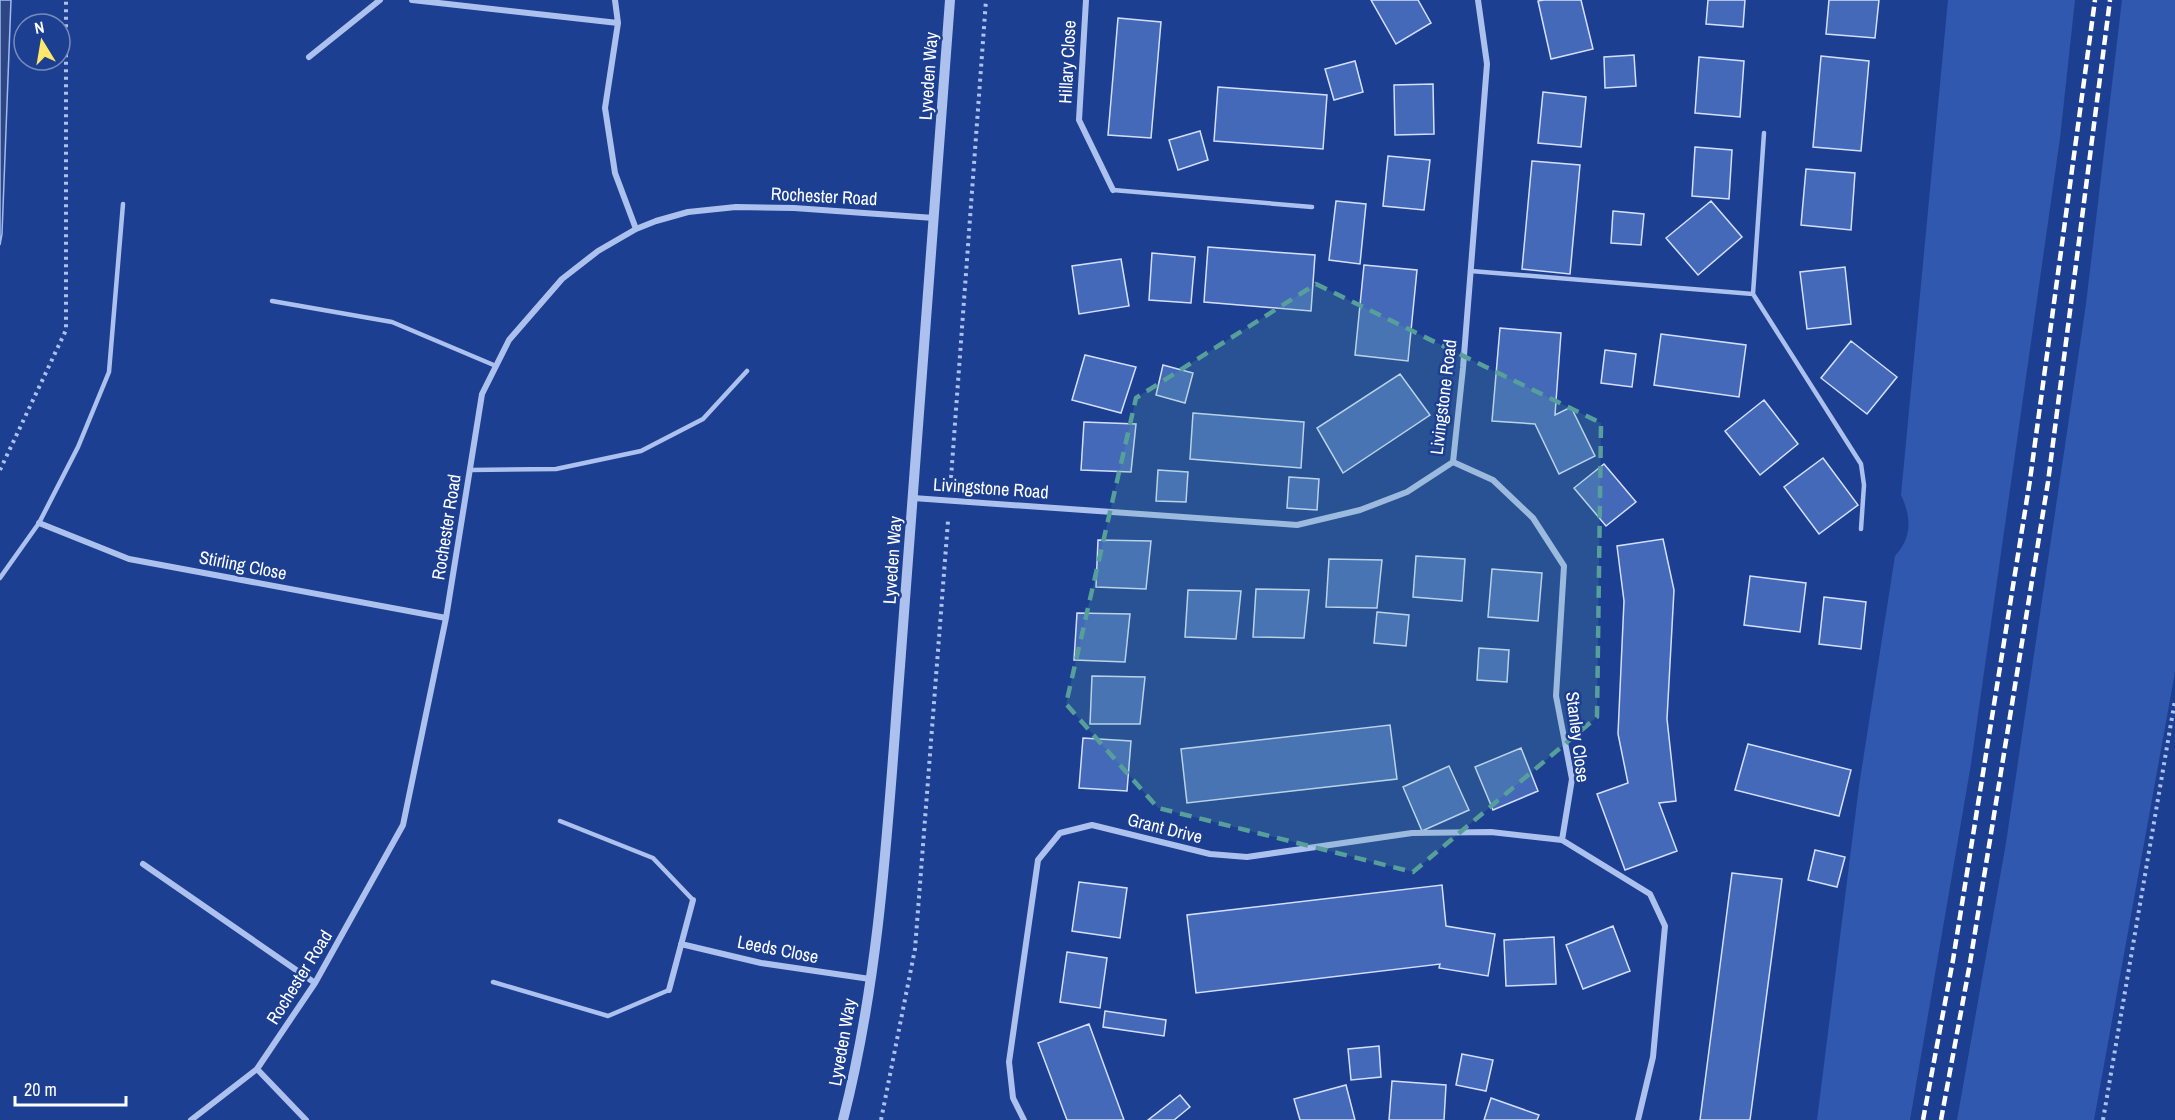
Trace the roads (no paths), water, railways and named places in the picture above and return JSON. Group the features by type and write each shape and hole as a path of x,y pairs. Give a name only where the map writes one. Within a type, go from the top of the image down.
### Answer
{"street":[{"path":"309,57 380,0"},
{"path":"412,0 618,23"},
{"path":"615,0 618,23 605,108 615,173 636,229"},
{"name":"Lyveden Way","path":"843,1120 855,1072 881,903 950,0"},
{"name":"Hillary Close","path":"1086,0 1079,120 1113,190"},
{"name":"Livingstone Road","path":"913,498 1297,525 1360,510 1407,492 1453,462 1463,368 1487,64 1478,0"},
{"name":"Rochester Road","path":"191,1120 257,1069 315,983 404,825 446,618 482,394 509,340 562,279 598,251 636,229 688,212 736,207 794,208 934,218"},
{"name":"Stanley Close","path":"1453,462 1493,480 1533,518 1564,566 1556,696 1572,779 1562,840"},
{"name":"Stirling Close","path":"39,523 129,559 446,618"},
{"name":"Grant Drive","path":"1024,1120 1013,1098 1010,1062 1038,860 1060,833 1092,825 1210,854 1247,857 1412,833 1491,832 1562,840"},
{"path":"1562,840 1650,894 1665,926 1653,1057 1638,1120"},
{"path":"144,864 315,983"},
{"path":"669,990 693,900"},
{"name":"Leeds Close","path":"681,944 761,963 870,979"},
{"path":"257,1069 306,1120"}],"lane":[{"path":"1764,133 1753,294 1861,464 1864,484 1861,529"},
{"path":"1113,190 1312,207"},
{"path":"0,578 39,523 78,447 109,372 123,204"},
{"path":"1470,271 1753,294"},
{"path":"272,301 392,322 496,366"},
{"path":"470,470 556,469 641,452 702,419 747,371"},
{"path":"560,821 653,858 693,900"},
{"path":"493,982 608,1016 669,990"}],"railway":[{"path":"1923,1120 1953,960 2030,480 2095,0"},
{"path":"1941,1120 1970,963 2048,482 2110,0"}]}
